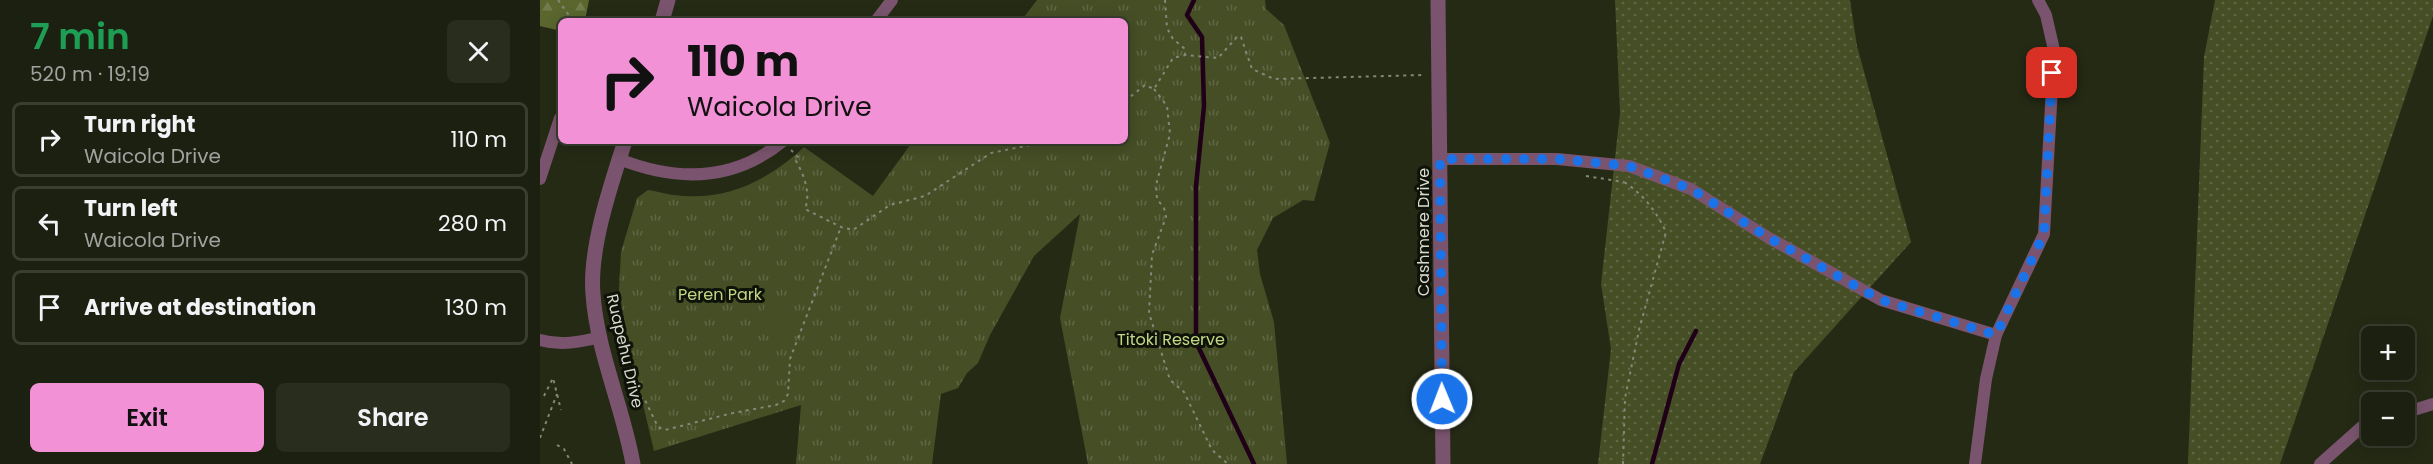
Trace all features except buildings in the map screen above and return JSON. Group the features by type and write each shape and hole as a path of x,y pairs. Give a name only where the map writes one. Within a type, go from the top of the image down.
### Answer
{"street":[{"path":"663,18 668,0"},
{"path":"878,18 892,0"},
{"name":"Cashmere Drive","path":"1438,0 1443,464"},
{"path":"1975,464 1986,379 1996,335 2044,234 2054,50 2046,15 2038,0"},
{"path":"540,179 558,124"},
{"name":"Ruapehu Drive","path":"624,144 595,251 592,293 633,464"},
{"path":"619,159 635,166 680,175 706,175 731,170 755,161 780,144"},
{"path":"1440,159 1557,159 1629,166 1691,189 1769,238 1881,300 1996,335"},
{"path":"540,340 569,344 601,337"},
{"path":"2415,410 2433,404"},
{"path":"2320,464 2361,428"}],"path":[{"path":"558,0 571,18"},
{"path":"1165,0 1167,28 1173,39 1185,49 1185,56"},
{"path":"1154,89 1173,58 1185,56 1218,58 1238,36 1241,37 1252,69 1274,78 1439,75"},
{"path":"1128,99 1145,85 1154,89 1167,106 1170,134 1156,184 1157,199 1164,208 1166,217 1152,255 1149,313 1170,380 1184,392 1212,450 1228,464"},
{"path":"785,144 799,158 796,161 805,176 808,201 805,209 841,227 853,230 890,205 925,196 991,153 1035,144"},
{"path":"1624,182 1629,166"},
{"path":"1586,176 1624,182 1644,197 1660,219 1666,232 1639,330 1625,398 1623,464"},
{"path":"617,402 644,398 658,427 665,430 776,405 784,401 788,394 790,359 841,227"},
{"path":"544,396 553,378 561,410"},
{"path":"540,438 557,394"},
{"path":"557,445 564,449 572,464"}],"green space":[{"path":"540,0 589,0 586,18 558,18 558,30 540,26"},
{"name":"Titoki Reserve","path":"1037,0 1265,0 1266,9 1284,25 1330,143 1314,201 1303,200 1273,218 1257,250 1260,274 1274,322 1287,464 1088,464 1060,318 1080,214 1034,256 990,335 978,363 967,373 958,388 941,394 932,464 796,464 801,405 654,451 627,337 619,289 621,252 637,198 648,190 676,195 702,196 734,190 764,177 804,147 873,196 911,144 1128,144 1128,18 1023,18"},
{"path":"1615,0 1850,0 1857,46 1911,242 1794,372 1760,464 1598,464 1611,349 1601,284 1620,113"},
{"path":"2215,0 2433,0 2433,16 2280,464 2188,464 2204,57"},
{"path":"768,299 794,310 781,341 755,331"}],"waterway":[{"path":"1194,0 1187,15 1202,37 1204,106 1196,186 1196,342 1254,464"},
{"path":"1652,464 1679,364 1696,331"}],"route":[{"path":"1442,399 1440,159 1557,159 1629,166 1691,189 1769,238 1881,300 1996,335 2044,234 2052,73"}],"park label":[{"name":"Peren Park","path":"720,294"}]}
